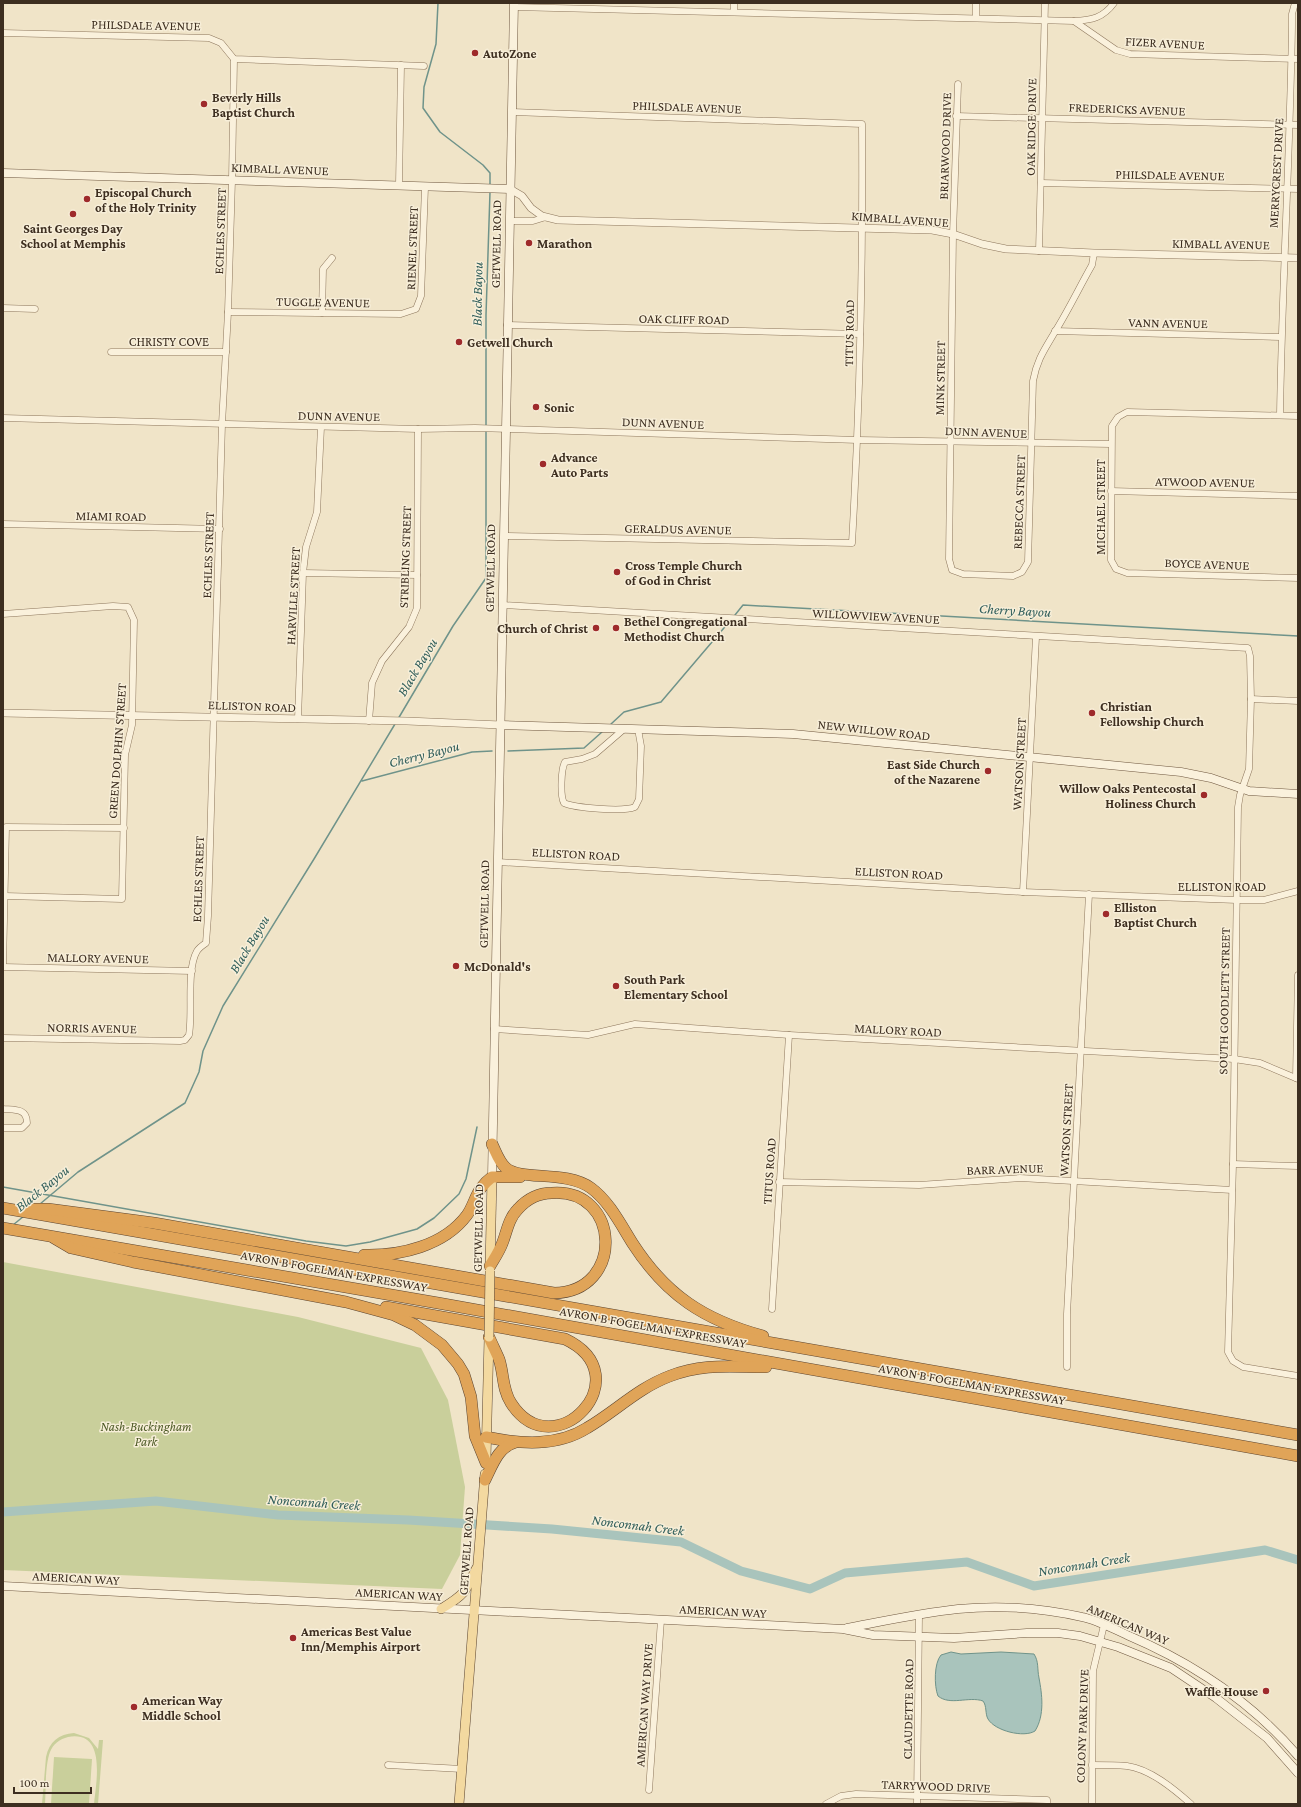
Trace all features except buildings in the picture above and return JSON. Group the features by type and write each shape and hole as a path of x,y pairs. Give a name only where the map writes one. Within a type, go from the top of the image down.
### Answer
{"highway":[{"path":"492,1144 502,1164 507,1169 519,1173 576,1180 597,1193 661,1281 682,1300 694,1308 732,1327 818,1351"},
{"path":"299,1249 371,1255 398,1252 428,1244 446,1234 460,1222 472,1208 481,1188 492,1177 528,1178 538,1176"},
{"path":"5,1209 48,1209 61,1215 154,1223 547,1292 560,1293 580,1287 596,1273 605,1254 606,1241 604,1228 595,1211 578,1198 560,1192 539,1195 526,1202 516,1211 508,1224 502,1244 490,1268"},
{"name":"AVRON B FOGELMAN EXPRESSWAY","path":"61,1215 818,1351 1298,1435"},
{"name":"AVRON B FOGELMAN EXPRESSWAY","path":"3,1228 44,1234 1298,1456"},
{"path":"44,1234 71,1248 104,1256 346,1302 378,1306 565,1339 584,1351 591,1363 595,1384 589,1404 577,1417 563,1424 547,1426 528,1420 515,1409 507,1396 502,1383 499,1360 489,1337"},
{"path":"346,1302 394,1315 415,1325 435,1338 451,1354 458,1364 468,1385 474,1412 475,1436 486,1463"},
{"path":"486,1437 519,1442 550,1441 579,1433 648,1386 684,1372 723,1365 794,1367"},
{"path":"485,1480 499,1452 506,1446 519,1442"}],"main road":[{"name":"GETWELL ROAD","path":"459,1804 486,1463 514,5"},
{"name":"KIMBALL AVENUE","path":"3,173 510,189"},
{"name":"NEW WILLOW ROAD","path":"501,725 793,734 1181,772 1211,778 1242,789 1261,793 1298,794"},
{"path":"441,1609 457,1600 464,1593 478,1564"},
{"name":"AMERICAN WAY","path":"3,1586 843,1629 873,1635 954,1638 1027,1633 1058,1633 1080,1636 1171,1668 1216,1698 1267,1738 1298,1773"},
{"name":"AMERICAN WAY","path":"843,1629 958,1609 996,1608 1042,1611 1083,1617 1154,1646 1202,1673 1242,1701 1278,1733 1298,1756"}],"street":[{"path":"734,3 734,12"},
{"path":"976,3 976,18"},
{"name":"OAK RIDGE DRIVE","path":"1039,251 1045,3"},
{"path":"514,5 1074,21 1092,20 1099,17 1108,11 1114,3"},
{"name":"MERRYCREST DRIVE","path":"1280,415 1281,337 1290,124 1292,14 1295,3"},
{"name":"FIZER AVENUE","path":"1074,21 1116,50 1130,54 1298,59"},
{"name":"PHILSDALE AVENUE","path":"3,33 209,38 221,43 234,59"},
{"path":"234,59 424,66"},
{"name":"ECHLES STREET","path":"180,1041 185,1040 189,1035 192,971 194,959 198,950 206,943 220,529 222,424 228,312 234,59"},
{"path":"399,185 401,65"},
{"name":"BRIARWOOD DRIVE","path":"953,234 958,84"},
{"name":"PHILSDALE AVENUE","path":"512,112 862,124"},
{"name":"FREDERICKS AVENUE","path":"956,116 1298,125"},
{"name":"TITUS ROAD","path":"852,543 858,440 862,227 862,124"},
{"name":"PHILSDALE AVENUE","path":"1041,183 1298,189"},
{"name":"RIENEL STREET","path":"416,309 421,296 425,187"},
{"name":"KIMBALL AVENUE","path":"510,189 522,196 531,208 542,216 558,220 932,230 953,234 982,244 1006,249 1094,253 1298,258"},
{"name":"KIMBALL AVENUE","path":"510,221 533,221 546,217"},
{"name":"MINK STREET","path":"953,234 949,559 952,570 963,574 1013,576 1022,572"},
{"name":"REBECCA STREET","path":"1022,572 1028,562 1033,381 1035,369 1044,347 1055,331 1092,265 1094,253"},
{"path":"322,313 323,269 332,258"},
{"path":"3,308 35,309"},
{"name":"TUGGLE AVENUE","path":"228,312 401,314 416,309"},
{"name":"OAK CLIFF ROAD","path":"507,326 860,334"},
{"name":"VANN AVENUE","path":"1055,331 1281,337"},
{"name":"CHRISTY COVE","path":"111,352 226,352"},
{"path":"1111,444 1112,426 1118,417 1127,412 1298,416"},
{"name":"DUNN AVENUE","path":"3,418 321,427 418,429 481,428 858,440 1031,444 1111,444"},
{"name":"HARVILLE STREET","path":"298,719 303,573 306,547 317,512 321,427"},
{"name":"STRIBLING STREET","path":"369,721 372,684 382,661 409,627 417,608 418,429"},
{"name":"MICHAEL STREET","path":"1111,444 1111,560 1116,569"},
{"name":"ATWOOD AVENUE","path":"1110,491 1298,496"},
{"name":"MIAMI ROAD","path":"3,524 220,529"},
{"name":"GERALDUS AVENUE","path":"504,536 852,543"},
{"name":"BOYCE AVENUE","path":"1116,569 1127,573 1298,578"},
{"path":"303,573 417,575"},
{"name":"WILLOWVIEW AVENUE","path":"502,605 1036,637 1248,648"},
{"name":"GREEN DOLPHIN STREET","path":"3,614 113,606 128,607 134,620 132,716 126,755 122,898 5,896"},
{"name":"WATSON STREET","path":"1024,892 1036,637"},
{"name":"SOUTH GOODLETT STREET","path":"1248,648 1250,656 1252,699 1249,769 1238,807 1229,1355 1235,1363 1243,1367 1298,1376"},
{"path":"1252,699 1298,701"},
{"name":"ELLISTON ROAD","path":"3,713 407,721 501,725"},
{"path":"624,728 595,754 582,759 565,762 563,768 562,795 564,803 611,810 623,810 635,807 639,799 641,746 638,729"},
{"path":"3,966 5,896 3,866 6,827 124,828"},
{"name":"ELLISTON ROAD","path":"498,862 1024,892 1237,900 1264,900 1298,891"},
{"name":"WATSON STREET","path":"1066,1368 1067,1314 1089,894"},
{"name":"MALLORY AVENUE","path":"3,966 192,971"},
{"path":"1297,1078 1298,975"},
{"name":"MALLORY ROAD","path":"494,1030 588,1035 635,1024 789,1035 1234,1059 1260,1062 1297,1078"},
{"name":"TITUS ROAD","path":"772,1309 789,1035"},
{"name":"NORRIS AVENUE","path":"3,1038 180,1041"},
{"path":"3,1109 23,1111 27,1115 27,1123 22,1128 3,1128"},
{"path":"1233,1164 1298,1166"},
{"name":"BARR AVENUE","path":"779,1182 919,1185 1011,1178 1075,1180 1232,1190"},
{"name":"CLAUDETTE ROAD","path":"917,1804 919,1615"},
{"name":"AMERICAN WAY DRIVE","path":"649,1790 661,1620"},
{"name":"COLONY PARK DRIVE","path":"1092,1804 1094,1671 1104,1625"},
{"path":"388,1765 462,1769"},
{"path":"1092,1765 1128,1766 1144,1771 1180,1794 1191,1804"},
{"name":"TARRYWOOD DRIVE","path":"826,1804 841,1796 856,1794 1047,1802"}],"green space":[{"name":"Nash-Buckingham Park","path":"3,1262 298,1317 421,1348 448,1400 465,1487 460,1555 442,1589 3,1570"},
{"path":"74,1733 89,1738 98,1749 99,1740 103,1740 98,1804 94,1804 97,1772 94,1750 89,1742 80,1737 68,1737 57,1742 48,1757 45,1804 42,1804 47,1752 52,1743 59,1737"},
{"path":"54,1757 92,1759 89,1804 51,1804"}],"water":[{"path":"951,1652 961,1654 1001,1652 1034,1654 1037,1662 1042,1704 1040,1718 1035,1731 1024,1734 1010,1732 997,1727 988,1719 983,1701 954,1701 943,1699 938,1696 935,1681 937,1663 941,1655"}],"waterway":[{"name":"Black Bayou","path":"438,3 436,44 424,87 423,108 440,132 483,165 490,173 490,186"},
{"name":"Black Bayou","path":"486,426 486,315 490,192"},
{"name":"Black Bayou","path":"398,719 453,626 486,578 486,430"},
{"name":"Cherry Bayou","path":"735,615 743,605 1298,636"},
{"name":"Cherry Bayou","path":"611,724 624,712 661,702 729,622"},
{"name":"Black Bayou","path":"40,1204 78,1172 185,1103 199,1072 203,1051 223,1006 395,724"},
{"name":"Cherry Bayou","path":"508,751 584,748 602,732"},
{"name":"Cherry Bayou","path":"362,781 472,752 492,751"},
{"path":"3,1187 306,1241 346,1246 370,1242 417,1229 434,1218 459,1194 466,1179 477,1127"},
{"name":"Black Bayou","path":"13,1225 24,1216"},
{"name":"Nonconnah Creek","path":"3,1512 156,1501 278,1515 408,1520 552,1529 681,1542 741,1571 810,1589 845,1573 967,1562 1034,1586 1265,1550 1298,1560"}],"place":[{"name":"AutoZone","path":"475,53"},
{"name":"Beverly Hills Baptist Church","path":"204,104"},
{"name":"Episcopal Church of the Holy Trinity","path":"87,199"},
{"name":"Saint Georges Day School at Memphis","path":"73,214"},
{"name":"Marathon","path":"529,243"},
{"name":"Getwell Church","path":"459,342"},
{"name":"Sonic","path":"536,407"},
{"name":"Advance Auto Parts","path":"543,464"},
{"name":"Cross Temple Church of God in Christ","path":"617,572"},
{"name":"Church of Christ","path":"596,628"},
{"name":"Bethel Congregational Methodist Church","path":"616,628"},
{"name":"Christian Fellowship Church","path":"1092,713"},
{"name":"East Side Church of the Nazarene","path":"988,771"},
{"name":"Willow Oaks Pentecostal Holiness Church","path":"1204,795"},
{"name":"Elliston Baptist Church","path":"1106,914"},
{"name":"McDonald's","path":"456,966"},
{"name":"South Park Elementary School","path":"616,986"},
{"name":"Americas Best Value Inn/Memphis Airport","path":"293,1638"},
{"name":"Waffle House","path":"1266,1691"},
{"name":"American Way Middle School","path":"134,1707"}]}
